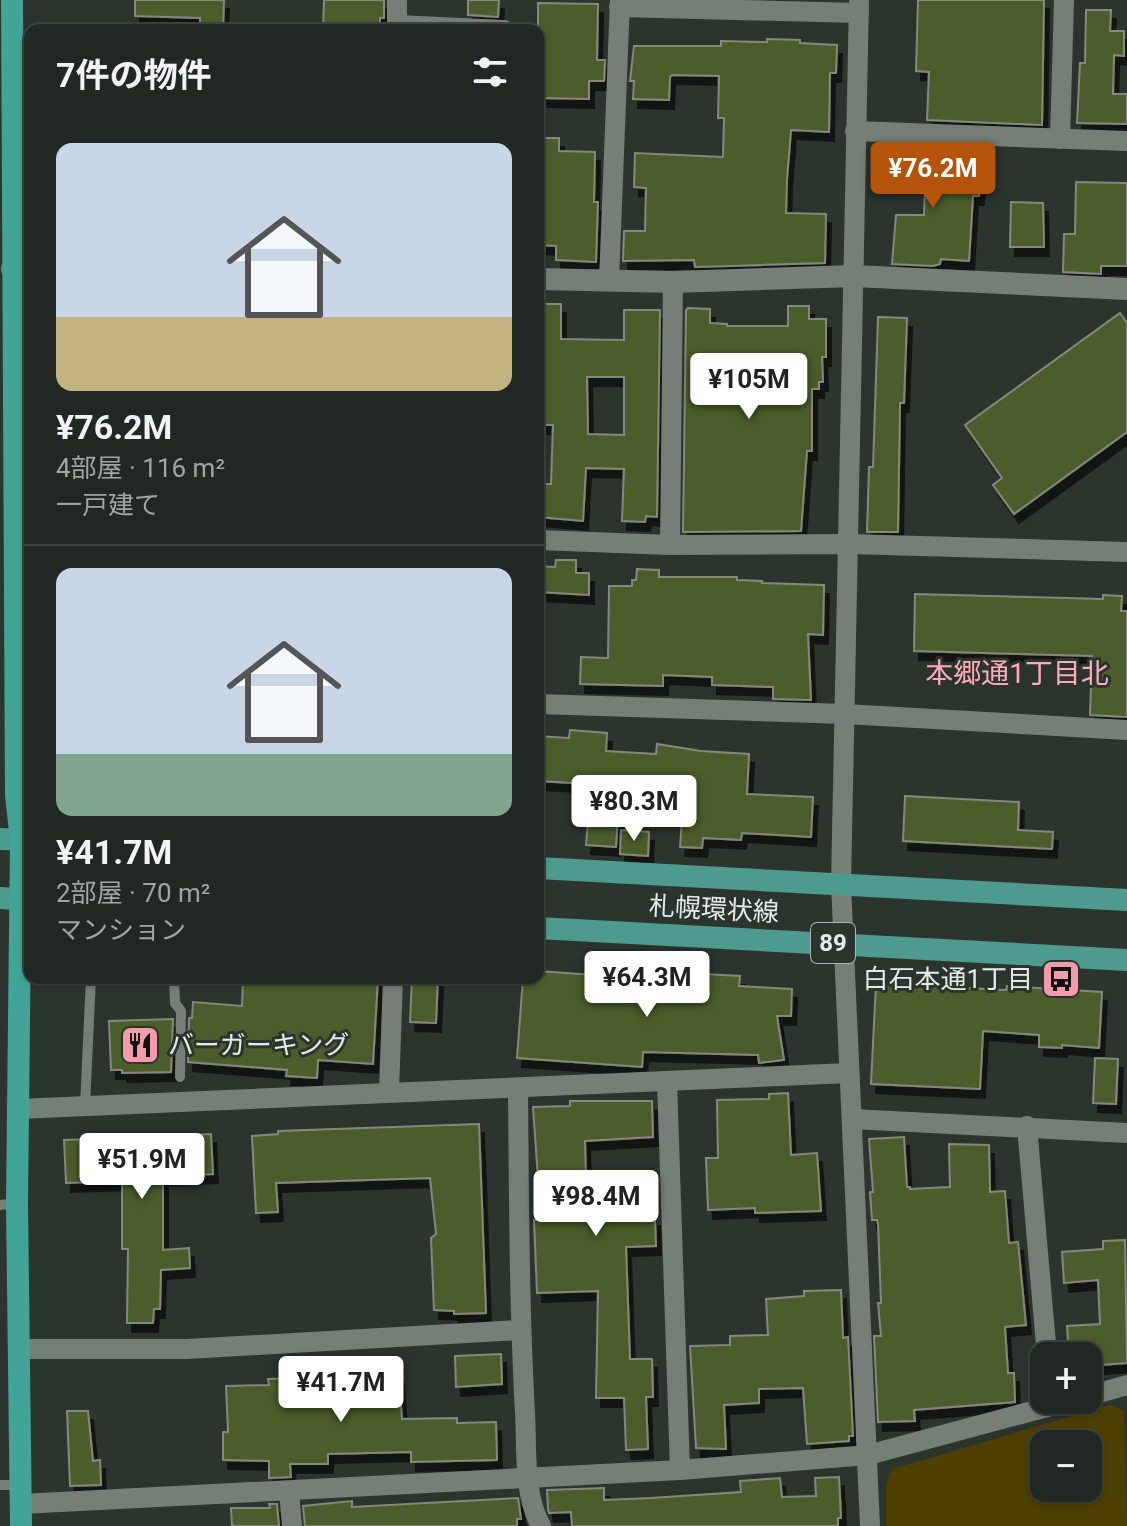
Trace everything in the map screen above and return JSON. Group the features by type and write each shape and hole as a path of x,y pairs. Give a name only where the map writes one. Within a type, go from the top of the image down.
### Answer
{"highway":[{"path":"12,0 7,140 21,269 7,483 22,513 8,714 17,839 18,1109 8,1204 16,1500"}],"main road":[{"name":"札幌環状線","path":"544,868 1127,900"},
{"name":"札幌環状線","path":"544,928 1127,960"}],"street":[{"path":"397,0 397,24"},
{"path":"1060,139 1064,0"},
{"path":"609,281 620,3 859,7 841,884 870,1526"},
{"path":"855,131 1127,141"},
{"path":"544,279 673,282 854,276 1127,289"},
{"path":"670,545 673,282"},
{"path":"544,540 1127,552"},
{"path":"544,704 845,714 1127,730"},
{"path":"389,1092 393,984"},
{"path":"18,1109 849,1073"},
{"path":"667,1081 680,1470"},
{"path":"518,1089 520,1330 528,1477 535,1515 541,1526"},
{"path":"852,1119 1127,1133"},
{"path":"1027,1126 1046,1342"},
{"path":"12,1359 520,1330"},
{"path":"1102,1392 1127,1385"},
{"path":"16,1500 289,1491 680,1470 868,1455 1030,1409"},
{"path":"289,1491 292,1526"}],"lane":[{"path":"85,1106 91,984"},
{"path":"174,984 175,1003 181,1011 180,1077"}],"shaded area":[{"path":"1110,1405 1124,1411 1127,1526 886,1526 886,1484 892,1469 1079,1414 1102,1414 1102,1407"}],"building":[{"path":"135,0 224,0 223,24 200,24 200,18 135,16"},
{"path":"324,0 384,0 384,18 380,18 380,24 323,24"},
{"path":"468,0 499,0 498,17 468,15"},
{"path":"918,0 1044,0 1042,125 927,120 929,72 916,71"},
{"path":"538,3 598,4 597,60 605,60 604,81 589,81 589,99 544,98 544,24 538,24"},
{"path":"1086,10 1111,10 1110,31 1124,31 1124,56 1114,55 1113,94 1127,94 1127,124 1077,123 1080,63 1085,63"},
{"path":"767,39 837,45 836,73 830,73 829,132 791,130 787,179 786,213 826,214 825,263 695,267 694,260 623,261 624,231 645,231 646,188 634,187 635,153 723,157 724,118 718,118 719,76 672,75 669,100 633,99 634,81 630,81 634,46 721,46 721,41 767,42"},
{"path":"544,138 559,138 559,151 595,152 594,202 598,202 596,262 556,260 556,246 544,245"},
{"path":"878,156 920,157 920,162 981,165 979,196 973,196 969,261 941,259 940,264 933,266 892,264 896,215 924,215 925,184 878,182"},
{"path":"1076,182 1127,183 1127,266 1101,266 1101,274 1063,272 1064,234 1075,234"},
{"path":"1011,202 1043,203 1044,247 1010,247"},
{"path":"544,304 561,304 561,339 624,340 624,310 660,310 657,517 646,516 645,522 622,521 624,469 586,468 583,521 544,518 544,484 551,484 553,425 544,425","holes":["587,377 624,377 624,435 588,434"]},
{"path":"788,306 809,306 809,319 826,319 823,382 819,382 819,389 812,389 812,451 807,451 801,531 683,532 686,310 710,309 710,323 727,326 788,326"},
{"path":"1120,313 1127,323 1127,432 1014,514 993,485 1002,478 965,425"},
{"path":"878,317 907,318 904,403 900,403 898,532 867,532 869,467 873,467"},
{"path":"556,560 576,560 576,573 589,573 589,595 544,592 544,566 555,567"},
{"path":"637,569 659,570 659,577 737,577 737,580 762,583 824,585 823,635 808,634 811,700 773,699 773,687 712,685 712,677 663,675 663,686 580,684 581,657 608,658 609,586 632,586"},
{"path":"915,594 1103,599 1103,595 1122,596 1121,611 1127,611 1127,717 1090,715 1092,656 914,651"},
{"path":"570,730 607,733 606,751 656,754 657,744 749,754 747,794 813,797 811,837 742,833 741,840 703,838 702,848 680,847 684,789 620,785 616,847 586,845 591,784 544,781 544,736 569,738"},
{"path":"905,796 1019,802 1018,830 1053,832 1052,849 903,841"},
{"path":"621,830 649,832 648,856 620,854"},
{"path":"544,971 705,985 705,974 740,976 739,986 792,989 791,1016 777,1016 784,1060 759,1063 758,1055 643,1052 642,1067 517,1058 523,984 544,984"},
{"path":"876,983 1102,992 1099,1048 1039,1047 1039,1035 983,1031 980,1089 871,1084"},
{"path":"243,984 378,984 373,1064 318,1060 317,1078 286,1076 287,1070 188,1062 189,1018 192,1018 193,1002 242,1006"},
{"path":"412,984 438,984 436,1023 410,1022"},
{"name":"バーガーキング","path":"173,1019 171,1072 122,1073 122,1070 111,1070 109,1021"},
{"path":"1095,1058 1118,1059 1116,1104 1093,1103"},
{"path":"788,1093 791,1155 817,1153 821,1211 755,1213 755,1208 708,1210 706,1158 718,1158 717,1100 769,1099 769,1094"},
{"path":"570,1101 652,1101 653,1137 585,1141 586,1178 644,1176 645,1217 655,1217 656,1246 626,1247 630,1359 652,1359 653,1397 646,1397 648,1449 626,1450 624,1398 596,1398 598,1291 537,1293 534,1220 545,1220 544,1179 538,1179 533,1107 570,1106"},
{"path":"479,1124 486,1313 454,1314 454,1311 434,1310 431,1238 436,1234 430,1178 276,1183 278,1212 256,1213 252,1136 278,1134 278,1131"},
{"path":"211,1134 213,1174 163,1176 163,1250 189,1248 190,1268 161,1270 160,1309 154,1309 153,1323 127,1323 128,1249 122,1249 122,1181 66,1183 64,1140"},
{"path":"904,1137 907,1187 910,1189 950,1187 949,1144 989,1145 990,1192 1005,1191 1009,1243 1018,1242 1026,1325 1005,1327 1008,1373 1014,1373 1015,1402 914,1410 915,1421 878,1422 874,1336 881,1336 878,1303 881,1303 878,1224 877,1220 872,1220 869,1139"},
{"path":"1125,1240 1127,1363 1102,1365 1102,1342 1068,1342 1067,1326 1100,1324 1098,1280 1064,1283 1062,1252 1103,1249 1103,1241"},
{"path":"841,1290 843,1338 848,1337 853,1436 849,1436 849,1441 807,1444 803,1388 759,1389 759,1403 724,1405 726,1449 696,1448 690,1346 730,1345 730,1336 768,1335 766,1299 804,1296 804,1291"},
{"path":"501,1354 502,1384 456,1387 455,1356"},
{"path":"399,1375 402,1419 457,1418 457,1423 496,1422 497,1460 411,1462 411,1452 328,1454 328,1464 290,1464 291,1477 269,1478 269,1461 223,1460 223,1432 228,1432 226,1386 269,1385 268,1379"},
{"path":"67,1411 88,1411 93,1461 100,1460 101,1485 70,1486"},
{"path":"839,1477 841,1518 838,1518 838,1526 572,1526 571,1512 549,1513 548,1509 547,1490 604,1488 604,1500 651,1498 741,1492 740,1481 780,1478 782,1497 816,1496 815,1478"},
{"path":"518,1498 521,1519 517,1519 517,1526 305,1526 303,1506 352,1501 352,1507"},
{"path":"269,1504 277,1504 279,1526 232,1526 231,1508 270,1508"}],"place":[{"name":"白石本通1丁目","path":"1061,979"},
{"name":"バーガーキング","path":"140,1045"}],"district":[{"name":"本郷通1丁目北","path":"1017,673"}]}
